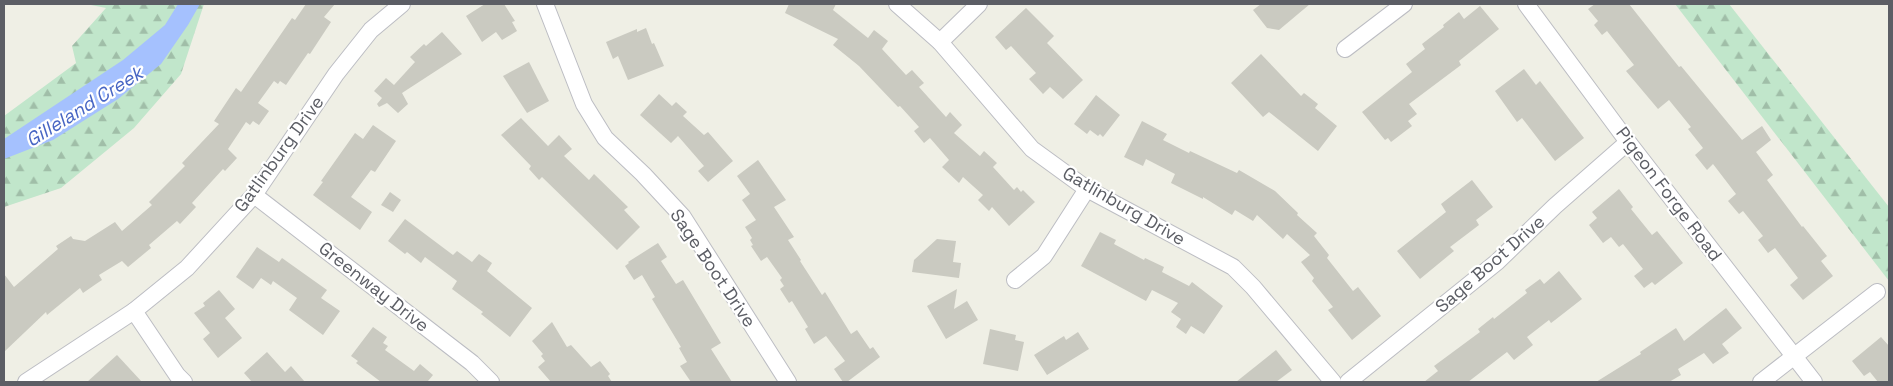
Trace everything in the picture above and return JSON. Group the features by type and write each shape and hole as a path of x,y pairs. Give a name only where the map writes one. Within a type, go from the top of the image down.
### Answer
{"street":[{"name":"Gatlinburg Drive","path":"26,382 134,311 187,268 254,195 336,74 371,30 402,4"},
{"name":"Sage Boot Drive","path":"545,4 584,104 605,138 643,174 683,217 788,382"},
{"name":"Gatlinburg Drive","path":"897,4 940,42 1032,149 1087,189 1233,267 1253,287 1332,382"},
{"path":"940,42 979,4"},
{"path":"1345,49 1404,4"},
{"name":"Pigeon Forge Road","path":"1526,4 1628,142 1814,382"},
{"name":"Sage Boot Drive","path":"1348,382 1497,262 1555,206 1628,142"},
{"path":"1015,280 1044,256 1087,189"},
{"name":"Greenway Drive","path":"254,195 472,363 491,382"},
{"path":"1761,382 1877,292"},
{"path":"134,311 176,375 184,382"}],"green space":[{"path":"86,4 204,4 181,74 134,128 61,188 4,207 4,116 76,63 72,46 106,8"},
{"path":"1675,4 1729,4 1889,207 1889,281"}],"water":[{"name":"Gilleland Creek","path":"178,4 200,4 161,64 118,99 53,140 4,159 4,139 123,60 165,25"}],"building":[{"path":"306,4 335,4 324,17 331,22 310,54 308,53 286,85 280,81 278,84 274,81 258,103 269,111 259,125 253,121 250,125 246,122 228,149 237,158 225,171 223,169 192,203 196,207 180,224 177,221 149,245 151,248 128,267 122,261 99,275 102,280 83,293 80,288 47,315 46,312 4,352 4,274 14,287 58,249 56,246 71,236 73,239 85,241 115,222 122,231 152,205 149,202 185,166 182,163 219,124 214,121 236,88 241,92 292,18 295,20"},
{"path":"485,4 504,4 515,21 512,22 517,31 502,40 496,32 482,42 466,16"},
{"path":"789,4 836,4 833,10 868,38 874,30 888,41 882,49 906,75 912,70 924,83 919,87 946,117 950,112 962,125 954,133 980,156 984,151 997,163 993,167 1014,190 1017,187 1021,192 1023,190 1035,202 1009,226 992,207 989,211 978,200 983,195 963,177 959,183 942,167 949,160 930,138 924,143 914,131 919,127 900,106 898,107 859,66 833,45 838,39 785,13"},
{"path":"1261,4 1310,4 1279,30 1267,28 1253,10"},
{"path":"1595,4 1629,4 1679,67 1681,66 1742,140 1762,126 1771,140 1756,152 1773,175 1767,180 1802,227 1827,256 1821,261 1833,276 1803,300 1790,285 1798,278 1775,248 1768,253 1758,240 1763,236 1743,211 1739,214 1728,201 1736,194 1713,164 1707,170 1695,155 1703,148 1688,129 1691,127 1669,100 1658,109 1626,71 1634,65 1607,31 1602,35 1594,25 1598,21 1588,9"},
{"path":"1480,6 1499,29 1459,61 1461,65 1409,104 1417,114 1408,121 1412,126 1391,142 1388,138 1385,140 1362,112 1412,72 1406,64 1425,49 1422,44 1444,27 1443,25 1459,12 1464,19"},
{"path":"1026,8 1054,36 1047,43 1083,80 1063,99 1050,87 1043,94 1029,79 1036,73 1011,46 1006,50 995,37"},
{"path":"646,28 664,66 628,80 618,56 613,59 606,42 637,29 637,32"},
{"path":"442,32 462,54 402,93 408,104 398,113 387,103 379,107 377,104 382,98 374,91 386,78 394,85 415,62 410,57 424,44 426,46"},
{"path":"1261,54 1301,96 1304,93 1318,104 1315,108 1337,126 1318,151 1269,112 1263,117 1231,83"},
{"path":"529,62 549,101 527,113 503,76"},
{"path":"1524,69 1536,85 1540,81 1584,138 1555,161 1522,118 1517,122 1495,91"},
{"path":"659,94 672,106 676,102 687,112 683,116 704,135 708,132 733,161 708,182 698,171 704,166 678,136 671,143 640,115"},
{"path":"1096,95 1120,115 1103,137 1090,130 1087,134 1074,124"},
{"path":"521,118 548,146 559,135 572,149 564,156 589,180 594,174 628,207 624,210 640,227 617,250 542,177 539,180 529,169 531,166 501,135"},
{"path":"1142,121 1167,134 1163,140 1237,173 1239,170 1275,191 1317,233 1314,236 1329,255 1327,258 1353,291 1358,287 1381,316 1352,340 1328,310 1333,307 1312,281 1314,278 1301,262 1310,255 1287,234 1283,239 1257,215 1253,221 1235,210 1232,215 1203,197 1203,199 1171,183 1175,174 1146,159 1143,166 1124,157"},
{"path":"373,125 396,141 375,172 371,170 351,197 372,212 360,230 313,195 355,133 363,139"},
{"path":"758,160 786,200 774,207 794,237 788,240 800,261 822,295 825,292 851,334 857,330 870,349 873,347 880,357 847,382 843,382 834,369 845,361 826,336 814,344 805,329 808,327 792,301 789,303 780,289 784,286 780,280 782,278 767,257 761,261 751,246 753,245 750,240 752,238 745,227 756,220 742,200 750,194 737,176"},
{"path":"1472,180 1493,207 1476,220 1479,225 1450,247 1454,251 1420,279 1397,251 1446,212 1441,204"},
{"path":"1619,189 1633,207 1631,209 1652,235 1657,231 1683,263 1655,285 1652,282 1644,288 1634,276 1643,269 1623,244 1619,247 1611,237 1603,243 1589,225 1597,218 1592,212"},
{"path":"390,192 401,200 393,212 381,205"},
{"path":"405,219 453,255 457,251 472,262 479,254 492,263 487,271 532,308 510,337 481,314 483,312 452,289 457,281 425,257 421,263 388,241"},
{"path":"1100,232 1116,240 1114,244 1144,260 1145,258 1164,267 1162,272 1189,286 1192,282 1223,306 1204,334 1191,326 1186,334 1176,327 1181,319 1171,312 1178,303 1152,290 1146,301 1081,266"},
{"path":"937,239 956,241 953,262 961,263 959,278 912,272 914,260"},
{"path":"658,243 667,257 661,261 676,284 683,280 721,343 711,349 732,382 691,382 680,366 687,362 679,348 681,347 652,299 655,297 642,275 634,280 625,266 628,262"},
{"path":"257,247 279,262 282,258 327,290 321,298 340,311 323,335 289,310 297,298 273,281 271,285 261,278 253,289 236,277"},
{"path":"1559,271 1582,299 1551,323 1549,320 1527,337 1533,345 1514,360 1507,352 1468,382 1424,382 1438,371 1434,366 1480,332 1478,329 1493,317 1494,319 1527,293 1525,290 1540,279 1544,284"},
{"path":"957,289 954,309 967,301 978,320 946,339 927,306"},
{"path":"219,290 235,309 225,318 242,338 218,358 203,339 210,333 194,313 205,306 203,303"},
{"path":"1726,308 1742,328 1722,344 1729,353 1713,364 1704,353 1678,369 1681,375 1669,382 1596,382 1641,354 1640,352 1676,328 1684,341"},
{"path":"552,322 567,347 571,345 591,367 600,361 610,374 608,376 612,382 551,382 538,367 545,361 541,356 543,354 532,341"},
{"path":"373,327 387,337 383,343 388,346 385,350 414,371 420,364 433,375 429,382 381,382 356,363 358,361 351,356"},
{"path":"990,329 1016,335 1015,340 1024,342 1018,371 983,364"},
{"path":"1078,332 1089,349 1047,375 1034,355 1064,336 1066,340"},
{"path":"1881,337 1889,346 1889,382 1878,382 1870,372 1864,376 1852,361"},
{"path":"1276,350 1292,370 1276,382 1236,382"},
{"path":"267,352 285,372 291,366 305,382 252,382 244,373"},
{"path":"117,355 142,382 87,382"}]}
